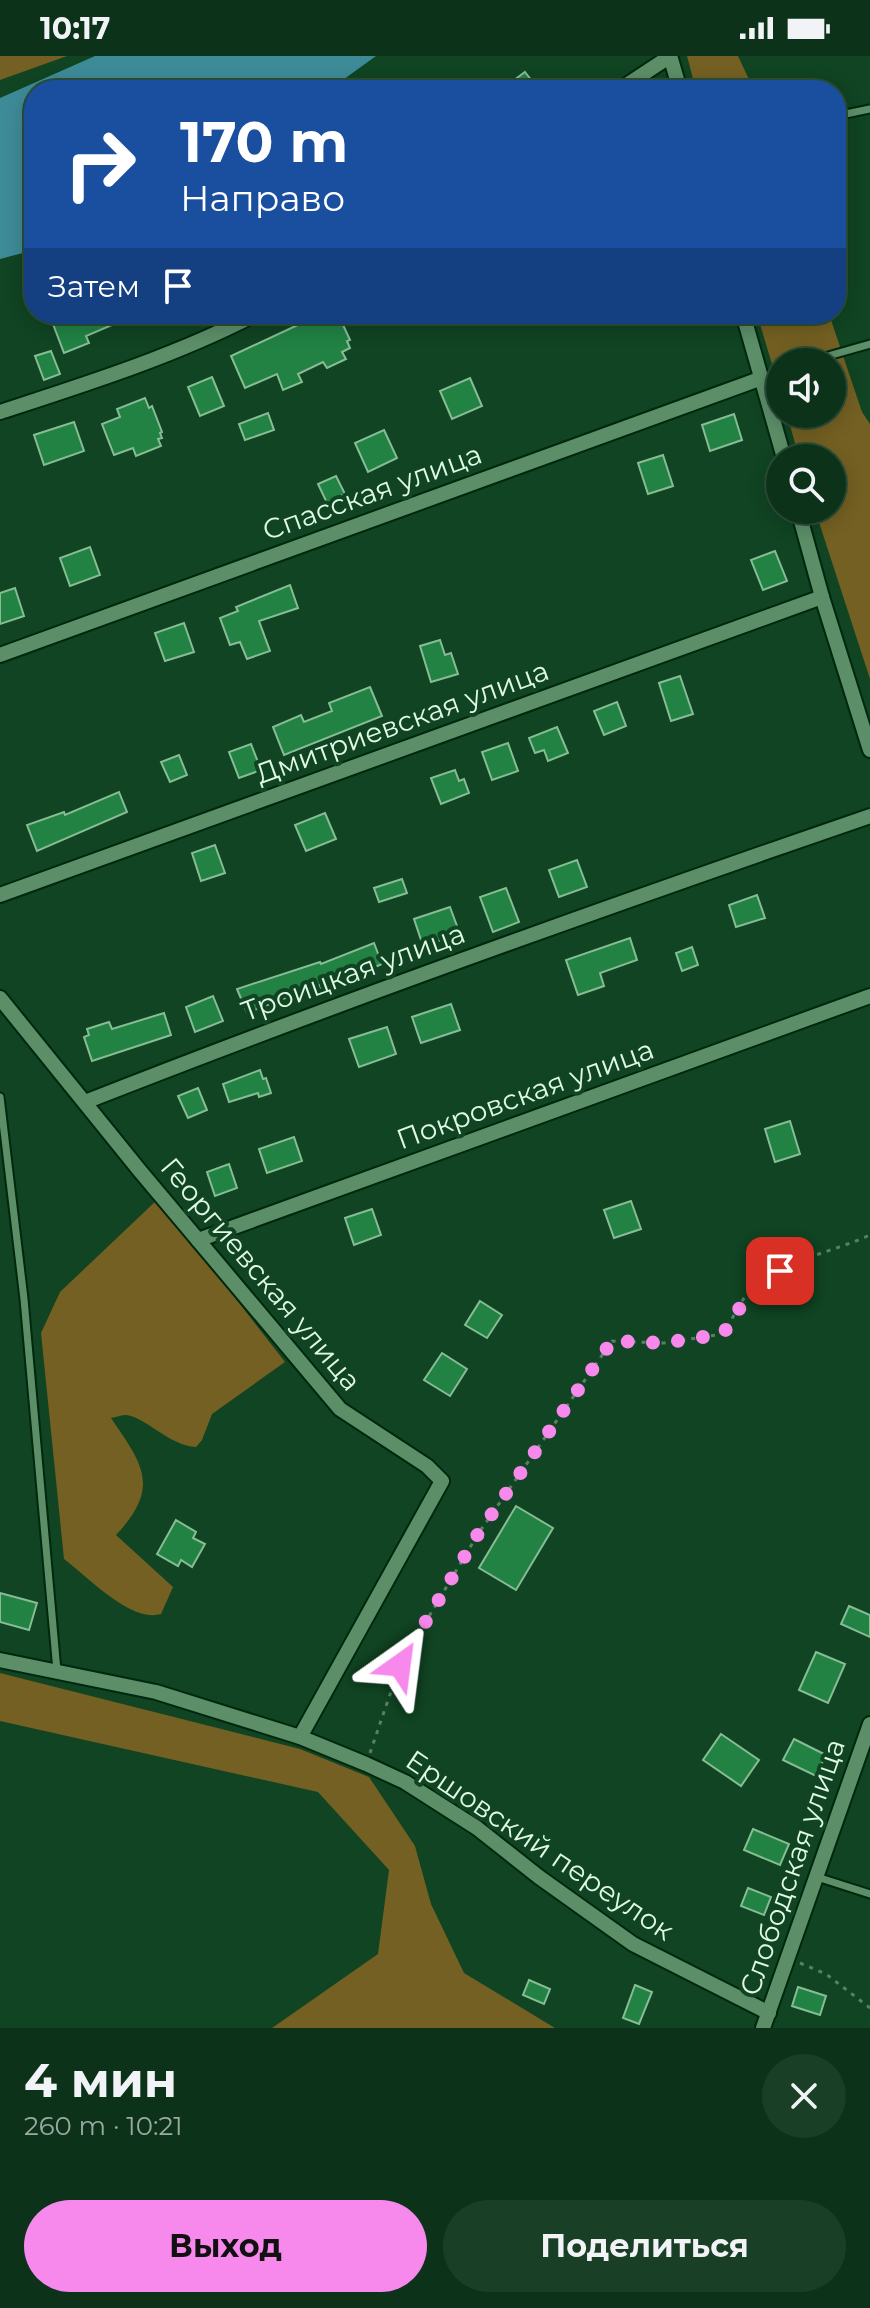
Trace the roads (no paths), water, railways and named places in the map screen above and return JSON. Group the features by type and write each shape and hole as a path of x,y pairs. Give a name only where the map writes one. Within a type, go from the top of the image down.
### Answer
{"street":[{"path":"634,80 671,59 677,80"},
{"path":"0,412 70,390 237,324"},
{"path":"746,324 780,444"},
{"name":"Спасская улица","path":"0,655 762,378"},
{"path":"802,524 870,750"},
{"name":"Дмитриевская улица","path":"0,895 822,597"},
{"name":"Троицкая улица","path":"85,1102 288,1022 870,816"},
{"name":"Покровская улица","path":"198,1240 870,996"},
{"name":"Георгиевская улица","path":"0,998 340,1409 427,1466 442,1481 300,1737"},
{"name":"Ершовский переулок","path":"0,1660 156,1692 300,1737 366,1764 405,1782 477,1828 633,1944 769,2013"},
{"name":"Слободская улица","path":"763,2028 870,1724"}],"lane":[{"path":"846,114 870,109"},
{"path":"846,351 870,344"},
{"path":"762,378 766,377"},
{"path":"0,1097 24,1299 57,1672"},
{"path":"817,1877 870,1894"}],"water":[{"path":"95,56 376,56 343,80 41,80"},
{"path":"24,87 24,253 0,259 0,98"}]}
